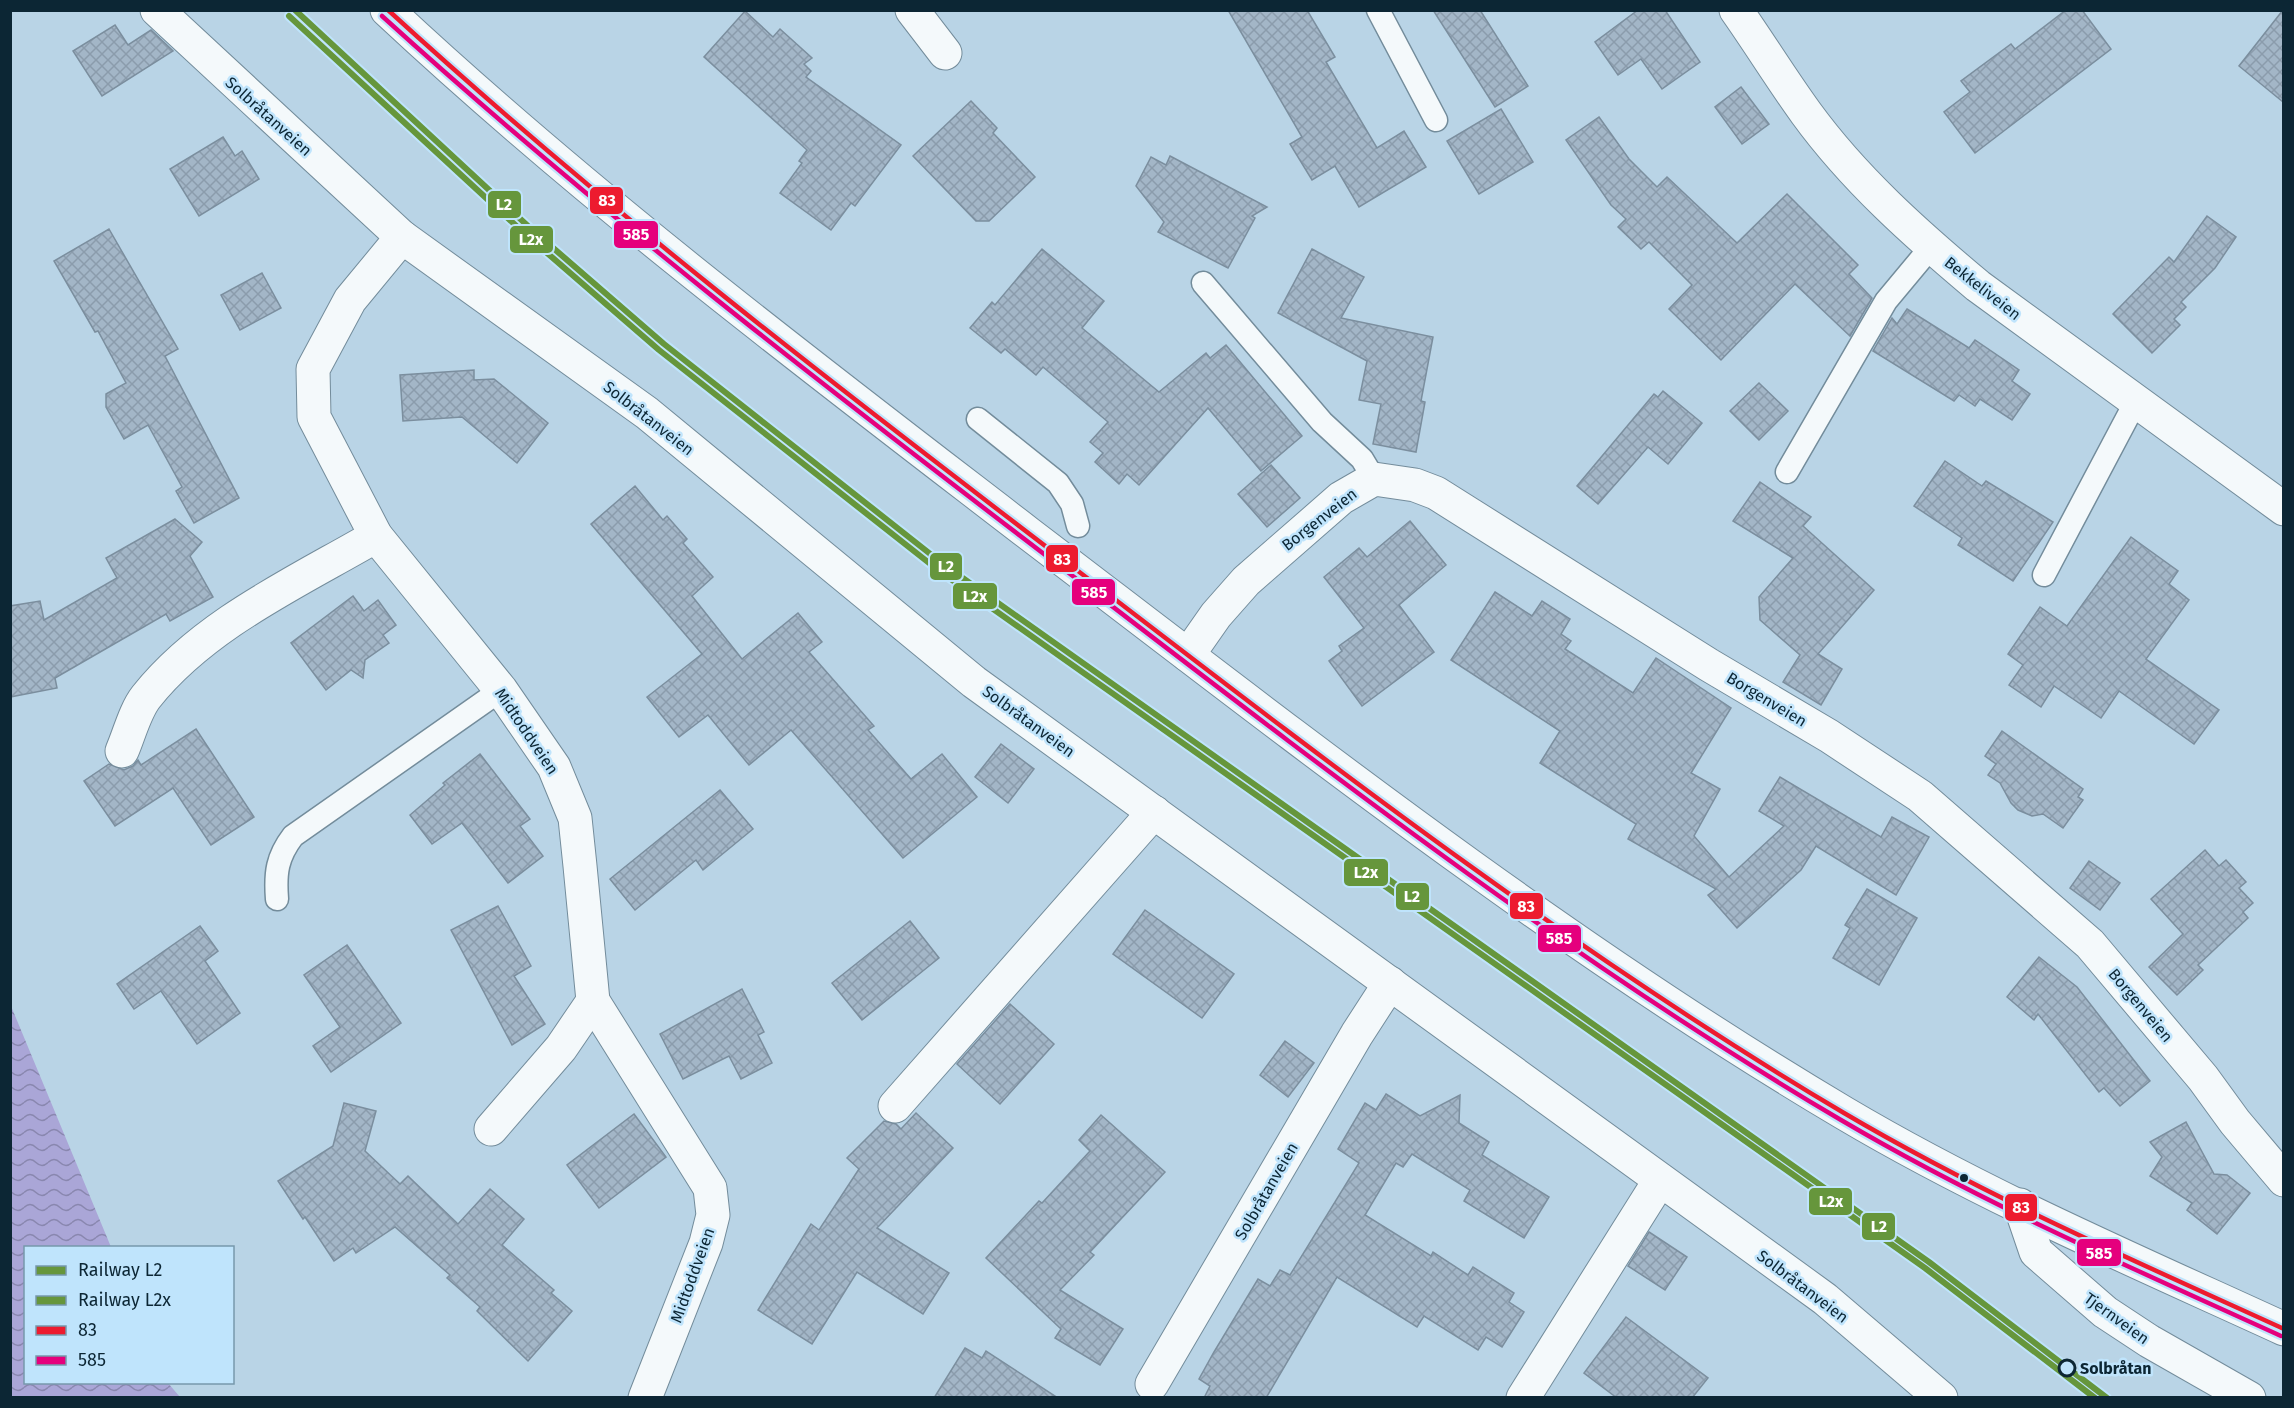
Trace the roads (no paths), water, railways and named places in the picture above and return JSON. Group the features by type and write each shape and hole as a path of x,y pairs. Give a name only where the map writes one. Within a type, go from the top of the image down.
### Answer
{"street":[{"name":"Solbråtanveien","path":"157,10 402,237 647,413 974,682 1825,1299 1941,1398"},
{"path":"387,10 591,188 735,304 1188,655 1457,854 1649,991 1846,1114 2020,1205 2283,1329"},
{"path":"912,10 945,53"},
{"name":"Bekkeliveien","path":"1736,10 1807,114 1876,195 1931,247 1978,286 2135,403 2283,509"},
{"name":"Midtoddveien","path":"402,237 350,300 313,369 314,417 376,536 501,690 554,767 575,818 593,1000 710,1188 713,1215 706,1243 645,1398"},
{"name":"Borgenveien","path":"1188,655 1216,615 1246,581 1341,498 1374,479 1415,485 1436,492 1709,665 1829,736 1920,796 2090,944 2203,1077 2235,1122 2283,1180"},
{"path":"122,752 145,698 196,646 263,601 376,536"},
{"path":"895,1106 1154,812"},
{"name":"Solbråtanveien","path":"1147,1393 1357,1034 1390,983"},
{"path":"491,1129 561,1048 593,1000"},
{"path":"1523,1398 1660,1180"},
{"name":"Tjernveien","path":"2020,1205 2036,1252 2104,1312 2149,1341 2249,1398"}],"lane":[{"path":"1378,10 1436,120"},
{"path":"1787,472 1886,301 1931,247"},
{"path":"1203,283 1322,422 1362,459 1374,479"},
{"path":"2044,575 2135,403"},
{"path":"978,419 1058,483 1072,504 1078,526"},
{"path":"277,898 277,866 282,850 293,836 501,690"}],"water":[{"path":"11,1006 111,1246 24,1246 24,1384 169,1384 180,1397 11,1397"}],"rail line":[{"name":"L2","path":"295,10 529,227 664,344 943,564 1929,1262 2107,1398"},
{"name":"L2x","path":"289,16 524,233 659,350 938,570 1925,1268 2095,1398"}],"place":[{"name":"Solbråtan","path":"2067,1368"}]}
